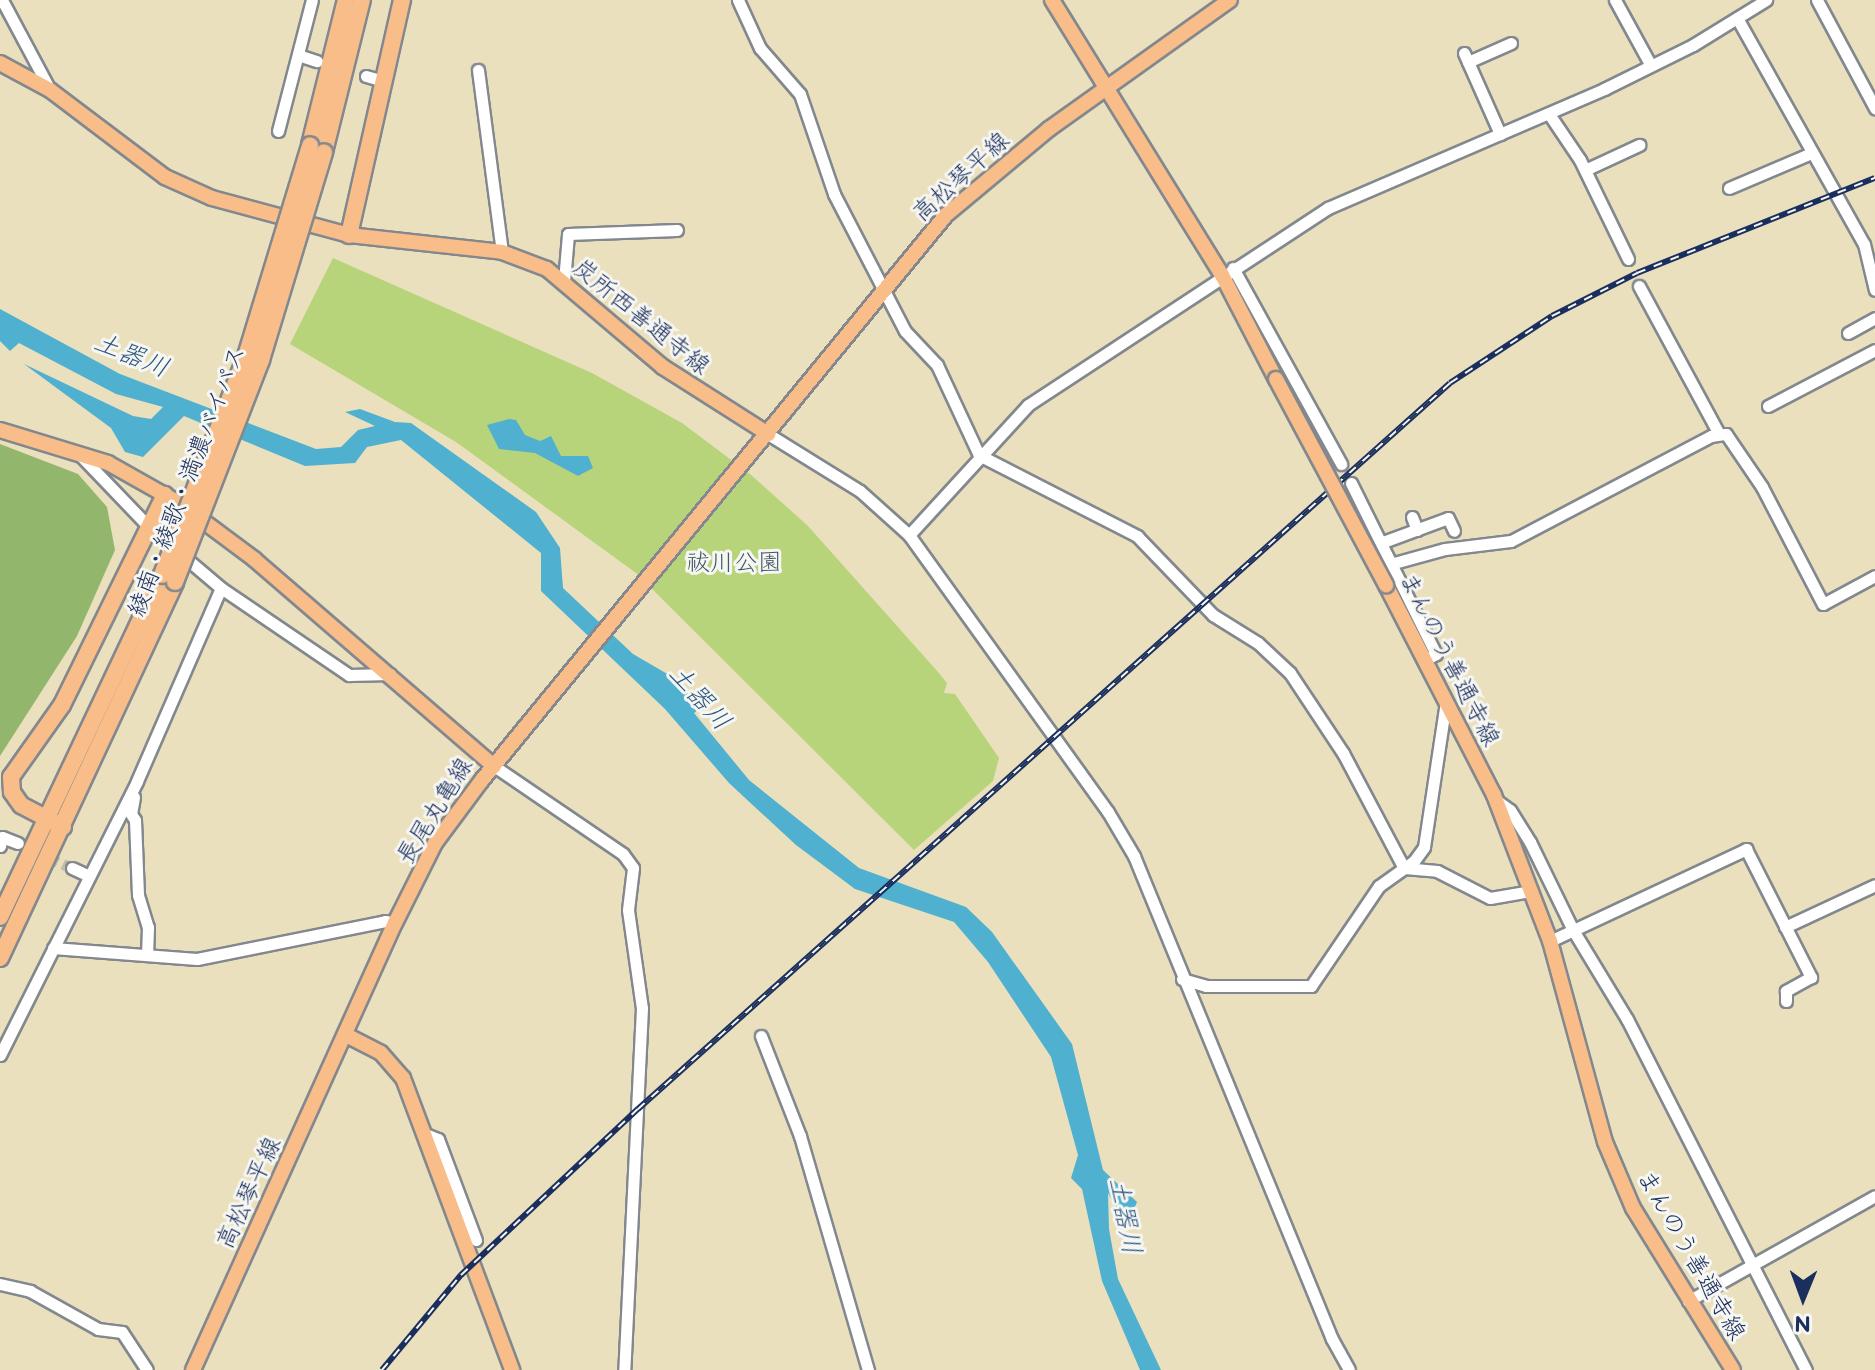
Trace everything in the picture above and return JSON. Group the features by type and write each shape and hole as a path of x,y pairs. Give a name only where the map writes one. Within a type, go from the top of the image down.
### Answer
{"highway":[{"name":"綾南・綾歌・満濃バイパス","path":"317,148 346,0"},
{"name":"綾南・綾歌・満濃バイパス","path":"0,958 63,827 169,578 317,148 362,0"},
{"path":"349,235 402,0"},
{"path":"63,827 15,798 11,777 62,705 165,495"},
{"name":"綾南・綾歌・満濃バイパス","path":"1,914 169,578"}],"main road":[{"name":"まんのう善通寺線","path":"1052,0 1227,271 1276,379 1495,799 1550,941 1605,1142 1633,1208 1733,1370"},
{"name":"高松琴平線","path":"768,434 882,289 965,197 1106,87 1230,0"},
{"name":"炭所西善通寺線","path":"0,63 50,90 138,159 186,188 349,235 502,252 564,281 682,381 768,434"},
{"name":"長尾丸亀線","path":"0,430 76,451 165,495 254,559 494,766 435,843 395,923 346,1035"},
{"path":"494,766 768,434"},
{"name":"高松琴平線","path":"193,1370 346,1035"},
{"path":"346,1035 390,1061 403,1078 512,1370"}],"street":[{"path":"2,0 50,90"},
{"path":"278,131 312,0"},
{"path":"738,0 760,48 800,94 817,158 905,331 937,365 979,455 1137,536 1213,615 1258,643 1290,673 1343,753 1404,868"},
{"path":"1615,0 1650,64"},
{"path":"1817,0 1858,88 1875,108"},
{"path":"909,535 1028,405 1075,369 1227,271 1328,208 1549,114 1737,18 1762,1"},
{"path":"1737,18 1809,154 1864,244 1871,259 1875,290"},
{"path":"1500,134 1484,83 1466,58 1511,43"},
{"path":"298,55 317,61"},
{"path":"478,70 502,252"},
{"path":"366,76 383,81"},
{"path":"1549,114 1585,170 1628,259"},
{"path":"1585,170 1639,145"},
{"path":"1729,188 1809,154"},
{"path":"564,281 568,234 587,240 677,230"},
{"path":"1227,271 1341,464"},
{"path":"1639,286 1719,434"},
{"path":"1848,332 1875,318"},
{"path":"1768,406 1875,350"},
{"path":"768,434 860,491 909,535 1108,812 1134,856 1182,979 1349,1370"},
{"path":"1394,563 1445,549 1511,541 1719,434 1731,436 1737,444 1823,604 1875,576"},
{"path":"76,451 149,527 221,588 349,675 390,674"},
{"path":"1351,483 1394,563 1436,654 1424,660"},
{"path":"1412,517 1417,530"},
{"path":"1383,542 1448,518 1454,531"},
{"path":"0,1055 137,781 221,588"},
{"path":"1182,979 1206,986 1311,986 1379,886 1404,868 1424,847 1446,702"},
{"path":"494,766 623,854 633,868 628,910 642,1008 624,1370"},
{"path":"137,781 131,814 135,820 138,895 148,927 147,955"},
{"path":"1495,799 1521,828 1573,930 1627,1019 1806,1370"},
{"path":"0,846 2,837 18,843"},
{"path":"1550,941 1741,849 1811,977 1786,991 1786,1001"},
{"path":"72,868 89,876"},
{"path":"1404,868 1437,871 1490,898 1531,891"},
{"path":"1785,927 1875,885"},
{"path":"53,948 220,957 385,921 395,923"},
{"path":"761,1036 800,1136 868,1370"},
{"path":"425,1134 438,1139 476,1240"},
{"path":"1688,1301 1820,1226 1843,1219 1875,1196"},
{"path":"0,1284 30,1291 98,1329 122,1332 147,1370"}],"green space":[{"name":"祓川公園","path":"333,258 592,373 682,423 750,474 808,526 947,683 944,693 955,694 999,758 993,781 914,850 636,573 456,442 290,344"},
{"path":"0,444 78,474 107,507 115,550 77,636 0,756"}],"water":[{"name":"土器川","path":"0,309 120,374 316,449 341,447 358,430 375,426 345,412 360,409 395,422 411,423 536,512 560,548 563,588 633,654 676,679 701,708 694,713 749,780 859,868 966,907 992,932 1072,1044 1103,1170 1137,1202 1126,1228 1108,1193 1109,1229 1118,1279 1161,1370 1140,1370 1102,1281 1082,1189 1071,1178 1078,1155 1051,1057 988,962 954,922 855,889 796,845 729,783 665,709 541,591 541,553 401,440 367,447 355,463 305,466 184,416 143,457 125,452 111,428 24,364 133,416 151,419 163,407 116,394 19,343 10,351 0,341"},
{"path":"516,420 525,435 540,441 551,436 561,456 588,456 593,468 578,476 535,453 499,449 487,425"}],"tunnel":[{"path":"18,843 72,868"}],"railway":[{"path":"382,1370 461,1275 638,1109 1450,383 1552,316 1637,273 1875,178"}]}
